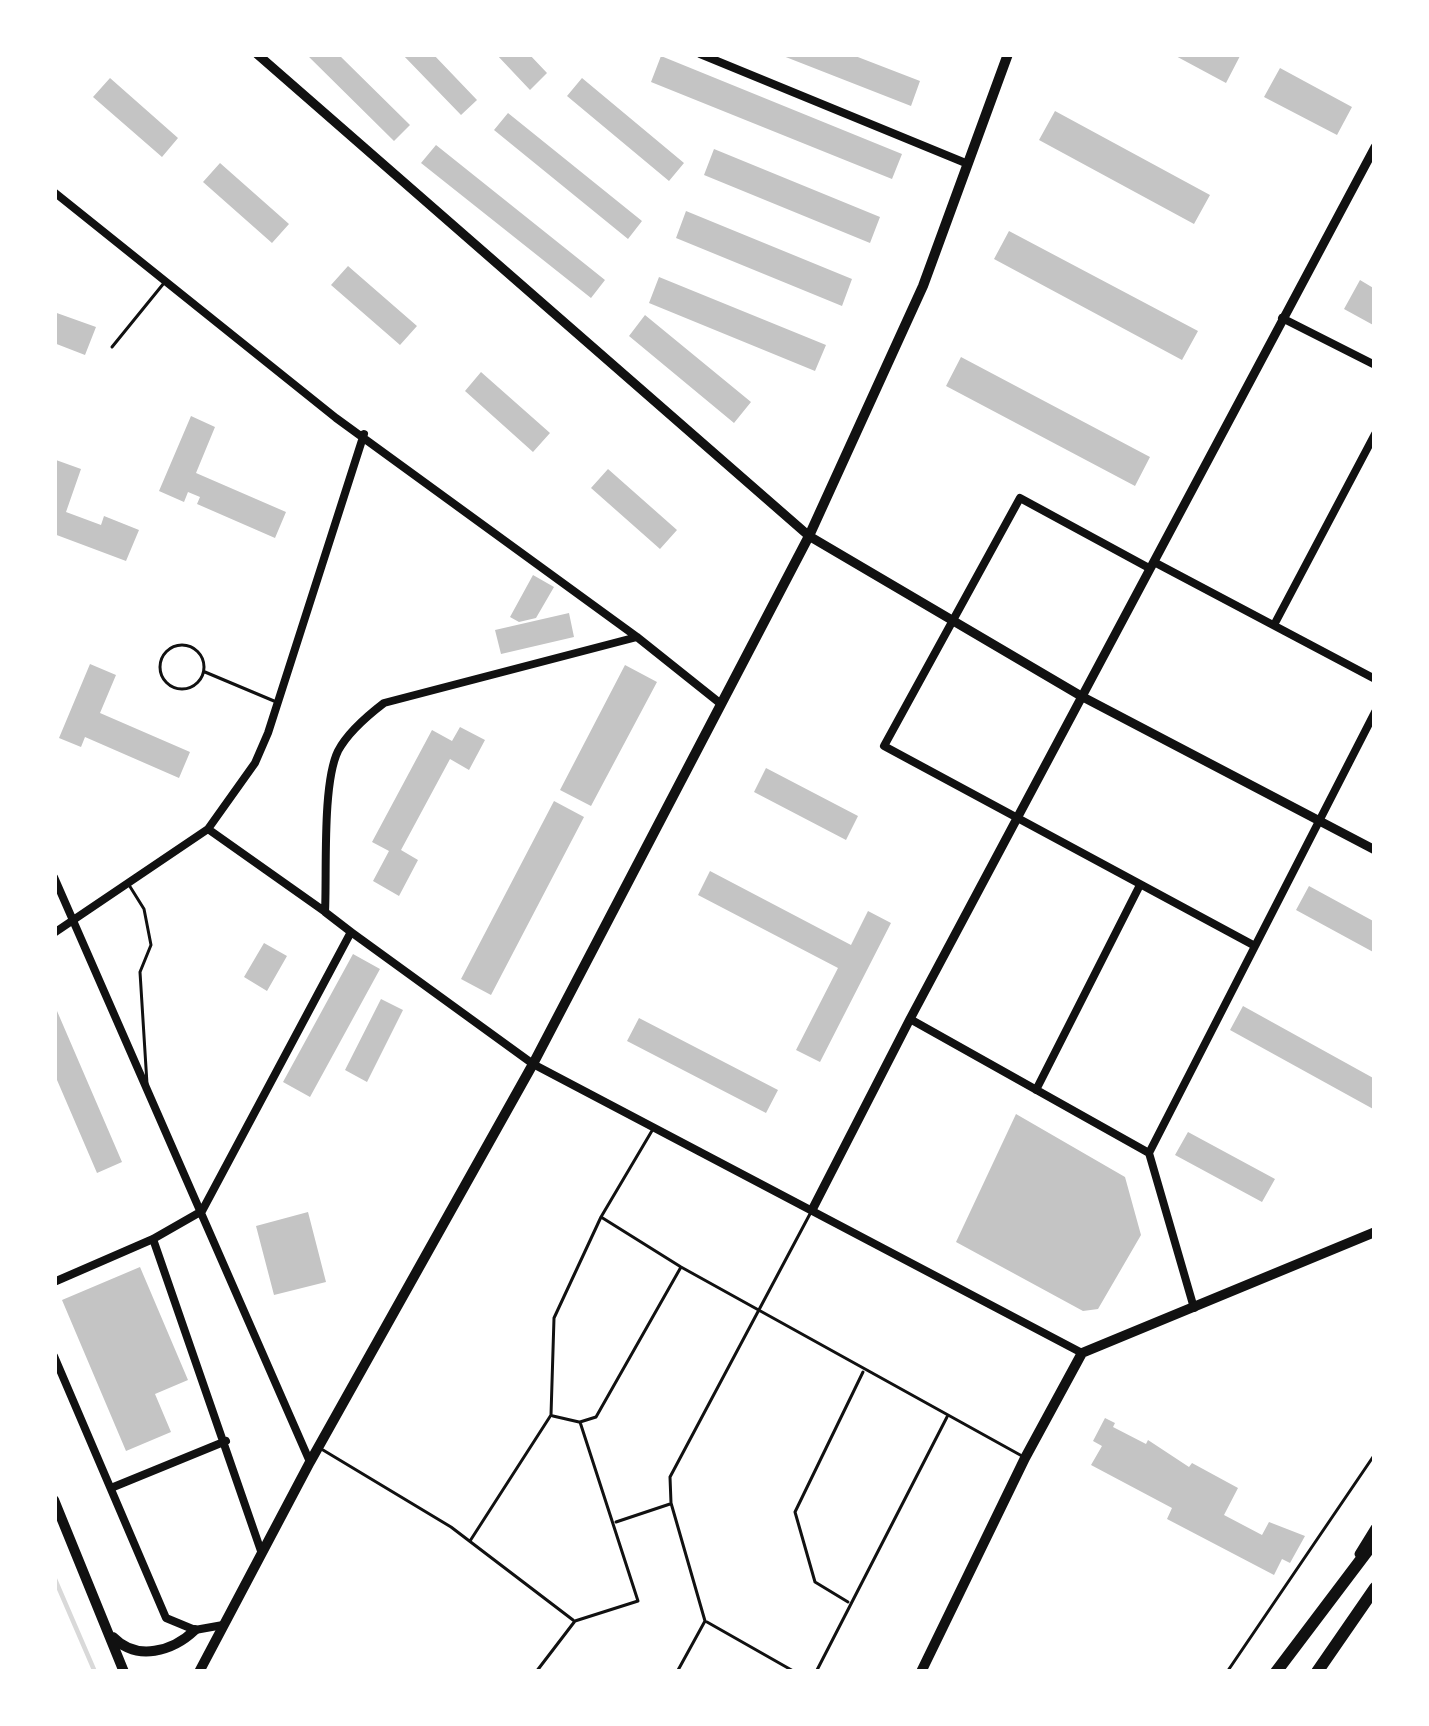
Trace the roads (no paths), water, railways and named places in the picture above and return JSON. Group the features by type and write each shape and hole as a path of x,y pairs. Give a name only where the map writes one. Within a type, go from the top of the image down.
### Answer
{"highway":[{"path":"1276,1672 1375,1540"},
{"path":"1317,1672 1374,1590"}],"main road":[{"path":"199,1672 310,1462 533,1064 809,536 922,286 1008,54"},
{"path":"921,1672 1082,1353 1375,1232"},
{"path":"54,1500 124,1672"},
{"path":"110,1634 120,1645 150,1652 177,1647 195,1630"},
{"path":"112,1672 118,1654"}],"street":[{"path":"257,54 809,536 1081,696 1375,850"},
{"path":"700,54 968,164"},
{"path":"812,1210 1375,147"},
{"path":"54,192 336,418 364,434 721,704"},
{"path":"1282,318 1375,365"},
{"path":"54,933 208,830 255,763 364,434"},
{"path":"1274,626 1375,434"},
{"path":"1255,946 884,746 1020,498 1375,679"},
{"path":"326,912 329,798 337,753 363,718 384,703 637,638"},
{"path":"1194,1307 1149,1154 1375,712"},
{"path":"208,830 533,1064 1082,1353"},
{"path":"54,877 310,1462"},
{"path":"1036,1090 1140,885"},
{"path":"54,1282 153,1239 202,1211 351,932"},
{"path":"910,1019 1149,1154"},
{"path":"153,1239 262,1551"},
{"path":"54,1356 166,1618 195,1630 223,1625"},
{"path":"111,1488 226,1442"},
{"path":"1348,1572 1375,1528"}],"lane":[{"path":"112,347 166,281"},
{"path":"184,646 197,652 203,672 196,684 176,689 161,674 161,660 170,649 184,646"},
{"path":"203,672 278,703"},
{"path":"128,884 144,909 151,945 140,972 147,1084"},
{"path":"470,1541 551,1415 554,1318 602,1217 654,1127"},
{"path":"795,1672 705,1621 671,1503 670,1477 812,1210"},
{"path":"602,1217 681,1267 1025,1458"},
{"path":"551,1415 580,1422 596,1417 681,1267"},
{"path":"851,1604 815,1582 795,1512 864,1371"},
{"path":"816,1672 947,1417"},
{"path":"536,1672 575,1621 638,1601 580,1422"},
{"path":"319,1448 470,1541 575,1621"},
{"path":"1227,1672 1375,1454"},
{"path":"614,1522 671,1503"},
{"path":"677,1672 705,1621"}],"waterway":[{"path":"54,1577 95,1672"}]}
